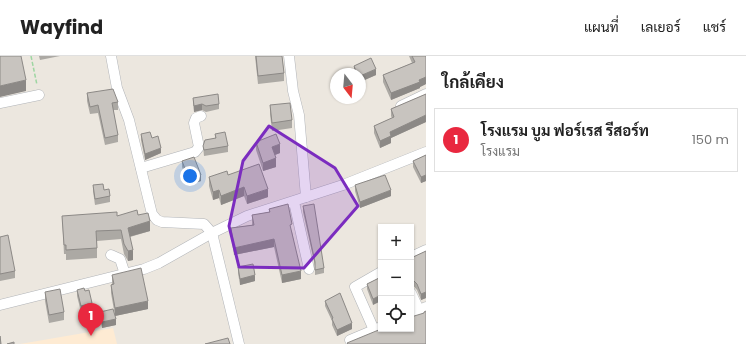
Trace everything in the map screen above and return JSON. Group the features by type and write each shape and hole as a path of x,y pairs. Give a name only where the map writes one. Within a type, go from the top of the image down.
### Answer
{"street":[{"path":"111,56 117,88 129,120 152,214 157,220 162,222 202,224 212,233 239,344"},
{"path":"288,56 293,91 299,115 306,197"},
{"path":"400,106 426,94"},
{"path":"0,103 39,95"},
{"path":"141,168 195,152 199,147 194,123 196,118 201,116"},
{"path":"0,302 125,274 159,263 212,233 247,216 294,202 426,152"},
{"path":"294,202 309,269"},
{"path":"414,256 426,250"},
{"path":"111,255 120,259 125,274"},
{"path":"350,340 377,328 355,287 378,274"},
{"path":"412,296 419,310"}],"path":[{"path":"31,56 39,95"}],"highlighted area":[{"path":"269,126 335,168 358,206 304,268 239,267 229,226 243,161"}],"shaded area":[{"path":"113,328 117,344 20,344"}],"building":[{"path":"0,56 21,56 26,80 0,86"},
{"path":"256,56 282,56 284,73 258,76"},
{"path":"412,56 426,56 426,77 419,80 420,82 391,93 383,75 415,62"},
{"path":"371,58 376,69 366,73 366,68 355,68 354,66"},
{"path":"113,89 118,102 112,103 118,135 105,138 98,105 90,107 87,93"},
{"path":"218,94 219,104 206,106 202,104 194,106 193,98"},
{"path":"426,94 426,115 390,132 391,136 380,141 374,126 394,117 391,109"},
{"path":"290,103 292,120 272,123 270,105"},
{"path":"150,132 152,138 158,136 161,148 145,154 141,134"},
{"path":"225,132 228,146 204,150 203,146 205,140 216,138 215,134"},
{"path":"276,134 280,144 272,147 276,158 263,163 256,142"},
{"path":"426,155 426,175 421,177 413,161"},
{"path":"194,157 201,175 189,179 182,161"},
{"path":"259,164 268,189 247,196 244,187 221,196 219,190 213,192 209,177 227,171 228,175"},
{"path":"385,175 391,190 360,202 355,185"},
{"path":"103,184 104,190 109,189 110,196 95,199 93,185"},
{"path":"288,204 292,224 290,225 301,271 282,275 274,239 234,248 231,228 254,225 252,215 270,212 269,209"},
{"path":"314,204 324,268 315,270 315,262 303,206"},
{"path":"137,210 138,215 148,213 150,221 128,228 133,250 128,251 124,244 121,230 96,231 97,248 66,250 66,245 64,245 62,216 117,212 117,216"},
{"path":"8,235 15,271 0,274 0,237"},
{"path":"426,251 426,292 421,294 417,284 414,281 414,257"},
{"path":"253,264 255,275 240,279 238,267"},
{"path":"141,268 148,301 115,308 111,285 114,284 112,275"},
{"path":"378,278 378,296 373,299 367,284"},
{"path":"84,288 85,291 89,290 92,303 81,306 77,290"},
{"path":"60,289 64,312 49,315 45,292"},
{"path":"340,293 352,323 337,330 325,301"},
{"path":"113,309 116,319 102,322 100,312"},
{"path":"426,311 426,344 347,343 378,330 378,332 414,332 414,316"},
{"path":"228,338 230,344 205,344"}],"place":[{"name":"โรงแรม บูม ฟอร์เรส รีสอร์ท","path":"91,336"}]}
